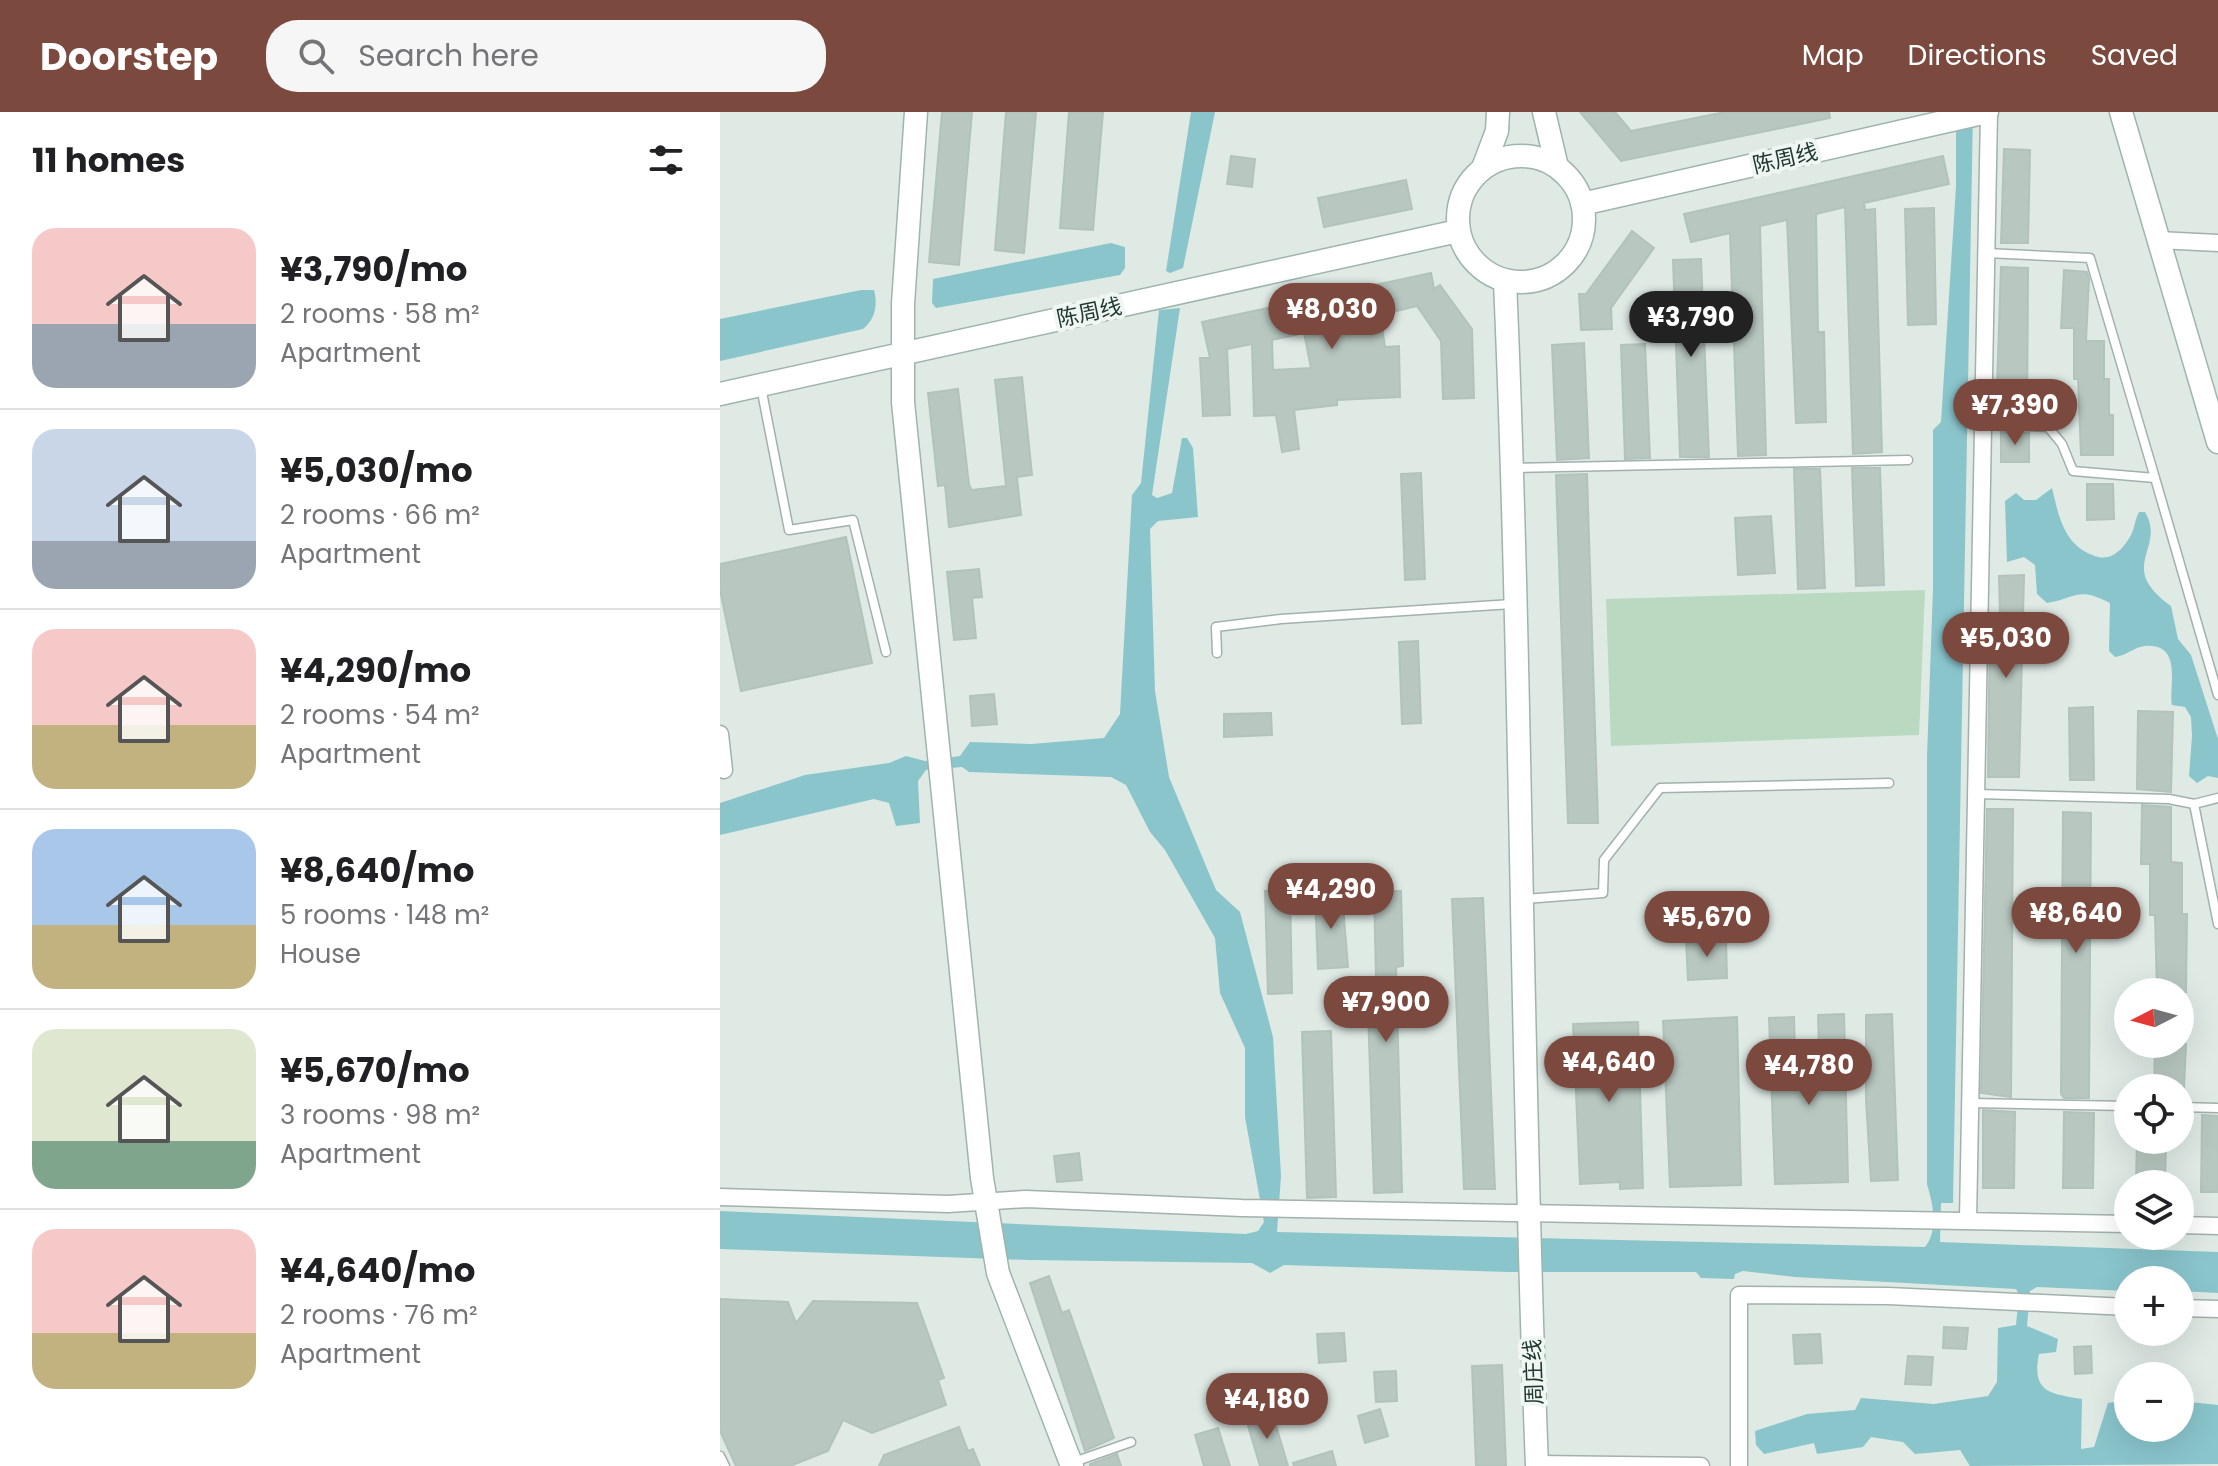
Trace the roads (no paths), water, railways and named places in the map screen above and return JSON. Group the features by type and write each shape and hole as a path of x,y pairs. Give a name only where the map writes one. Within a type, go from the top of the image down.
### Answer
{"street":[{"path":"916,112 903,402 986,1208 998,1273 1071,1464"},
{"path":"1483,168 1497,131 1498,112"},
{"path":"1544,112 1557,167"},
{"path":"1968,1220 1988,112"},
{"name":"陈周线","path":"1582,204 1988,112"},
{"path":"2121,112 2214,418 2218,442"},
{"path":"1507,157 1533,157 1557,167 1573,183 1582,204 1584,226 1578,247 1566,265 1537,280 1505,281 1484,271 1467,253 1458,231 1467,185 1483,168 1507,157"},
{"name":"陈周线","path":"720,394 1458,231"},
{"path":"2158,240 2218,243"},
{"name":"周庄线","path":"1505,281 1517,603 1529,1278 1537,1465"},
{"path":"720,734 724,770"},
{"path":"720,1197 986,1208 1026,1199 1528,1218 2114,1224"},
{"path":"2194,1225 2218,1226"},
{"path":"1739,1466 1739,1295 1888,1296 2114,1306"},
{"path":"2194,1308 2218,1309"},
{"path":"1537,1465 1701,1466"}],"lane":[{"path":"1986,253 2090,258 2218,695"},
{"path":"760,385 789,530 853,520 886,652"},
{"path":"1983,424 2048,427 2062,444 2073,471 2155,478"},
{"path":"1513,468 1908,460"},
{"path":"1217,653 1216,627 1281,619 1517,603"},
{"path":"1522,899 1603,893 1604,860 1660,788 1889,783"},
{"path":"1976,794 2169,799 2194,804 2218,798"},
{"path":"2194,804 2218,924"},
{"path":"1970,1103 2114,1106"},
{"path":"2194,1107 2218,1108"},
{"path":"1071,1464 1131,1442"},
{"path":"720,1456 725,1466"}],"water":[{"path":"1191,112 1215,112 1183,268 1170,273 1166,271"},
{"path":"1956,112 1973,112 1953,1203 1941,1203 1940,1242 2218,1252 2218,1293 2194,1292 2194,1266 2114,1266 2114,1290 2037,1287 2030,1291 2027,1326 2058,1339 2056,1352 2039,1354 2038,1377 2041,1384 2053,1393 2082,1399 2081,1449 2094,1447 2108,1403 2114,1402 2114,1442 2194,1442 2194,1402 2218,1405 2218,1464 1970,1466 1960,1450 1915,1454 1903,1442 1871,1437 1863,1447 1817,1454 1814,1443 1764,1454 1756,1445 1755,1431 1807,1414 1855,1410 1861,1398 1934,1404 1988,1396 1997,1382 1998,1328 2016,1325 2019,1294 2016,1289 1795,1277 1743,1271 1735,1274 1734,1279 1701,1278 1696,1272 1508,1272 1284,1265 1270,1273 1252,1263 1028,1260 720,1249 720,1211 1246,1234 1258,1231 1264,1222 1245,1117 1245,1048 1220,993 1215,938 1165,850 1150,832 1126,785 1111,777 969,772 962,767 926,770 918,781 920,823 896,826 889,803 874,799 720,835 720,803 805,775 889,763 906,756 925,761 960,756 970,742 1031,744 1104,738 1120,714 1132,495 1141,483 1159,310 1180,308 1152,495 1157,498 1172,493 1182,438 1187,438 1193,448 1198,517 1158,521 1150,529 1155,691 1169,777 1216,890 1240,912 1273,1037 1281,1176 1277,1232 1925,1247 1932,1233 1934,1217 1927,1184 1927,757 1933,588 1933,430 1941,422 1956,186"},
{"path":"1111,243 1125,247 1125,268 1120,275 936,308 932,303 933,279"},
{"path":"861,290 874,290 876,301 873,316 863,329 720,361 720,319"},
{"path":"2052,488 2061,521 2071,539 2087,553 2098,557 2111,556 2119,551 2130,537 2139,512 2145,512 2150,525 2144,568 2146,580 2171,606 2178,639 2191,655 2218,739 2218,778 2208,776 2197,783 2189,776 2191,717 2185,707 2172,705 2172,668 2165,652 2157,647 2145,646 2115,657 2109,651 2110,603 2084,594 2047,603 2037,594 2035,565 2024,557 2007,562 2005,501 2016,493 2024,500 2036,500"}]}
